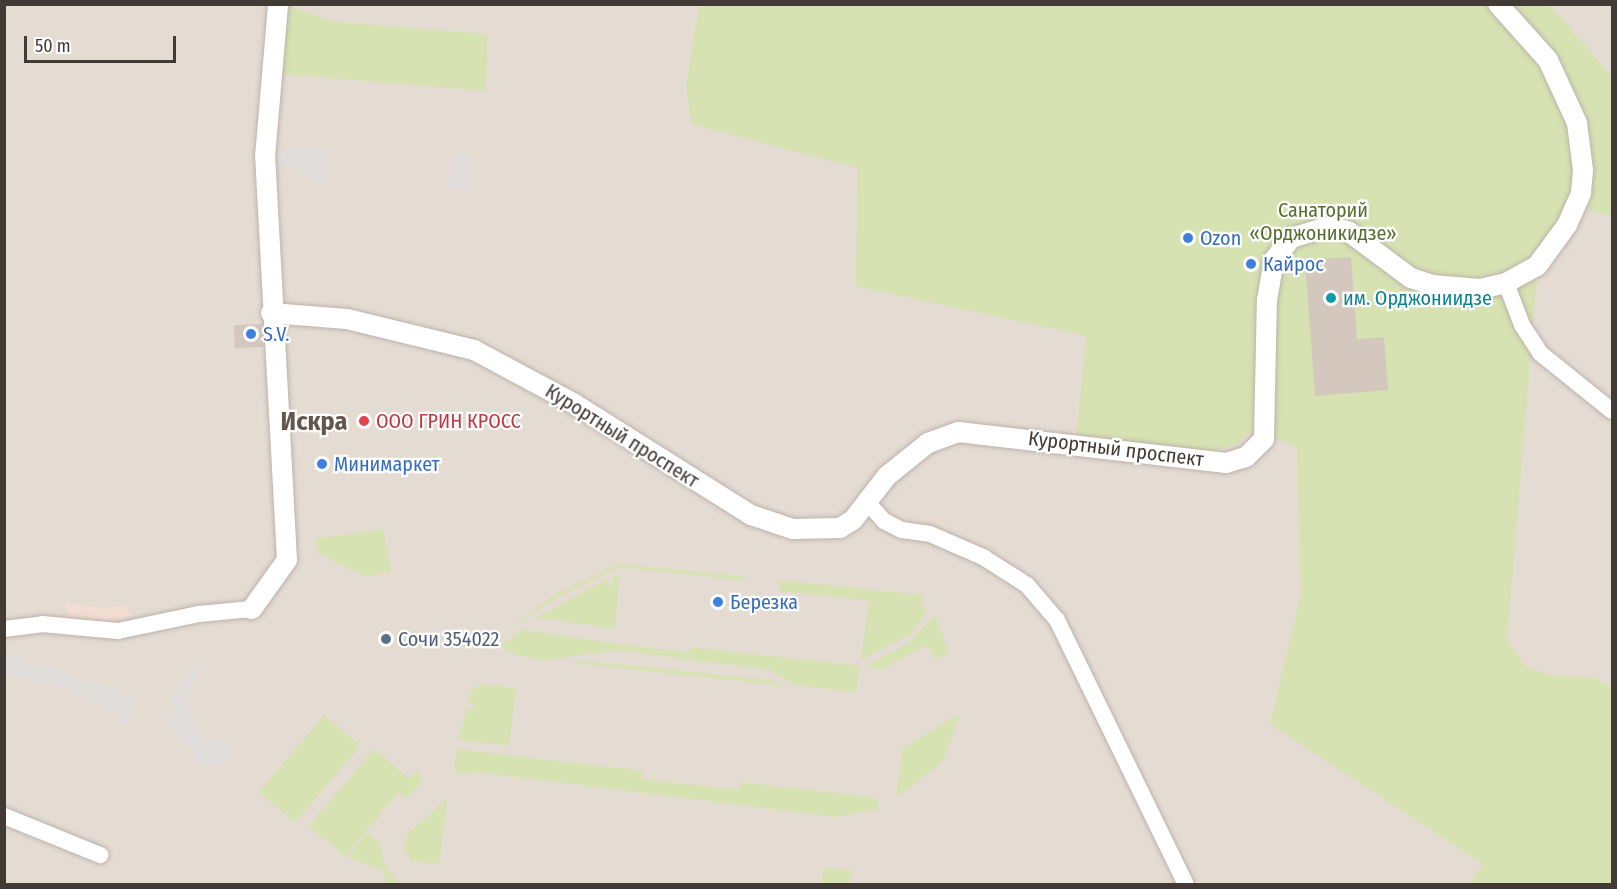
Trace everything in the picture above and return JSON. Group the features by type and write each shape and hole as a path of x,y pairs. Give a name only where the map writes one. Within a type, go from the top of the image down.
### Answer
{"street":[{"path":"4,629 42,624 118,632 199,614 252,609 287,560 271,314 265,138 278,4"},
{"name":"Курортный проспект","path":"271,314 347,319 474,350 573,403 742,510 793,529 840,528 867,502 886,476 928,443 958,432 1226,463 1246,458 1264,439 1265,324 1274,260 1283,244 1303,231 1331,226 1349,232 1411,278 1432,285 1480,289 1506,283 1538,266 1567,225 1581,193 1583,170 1566,92 1548,60 1498,4"},
{"path":"1506,283 1522,325 1539,353 1612,411"},
{"path":"867,502 884,521 902,530 930,534 983,557 1027,585 1057,620 1186,885"},
{"path":"4,816 100,855"}],"shaded area":[{"path":"5,5 1612,5 1612,884 5,884"},
{"path":"284,146 329,151 327,184 275,161"},
{"path":"452,154 474,157 469,193 447,190"},
{"path":"65,603 106,608 127,605 132,616 98,622 69,617"},
{"path":"6,655 130,695 128,725 82,694 5,672"},
{"path":"202,660 184,704 205,741 229,745 232,759 212,766 201,762 169,725 177,683"}],"green space":[{"path":"286,5 336,22 487,34 486,91 271,73"},
{"name":"Санаторий «Орджоникидзе»","path":"699,5 1550,5 1612,77 1612,215 1591,211 1581,194 1538,266 1507,640 1526,667 1550,675 1593,678 1612,687 1612,884 1470,884 1483,864 1270,724 1301,594 1297,447 1253,429 1237,444 1192,458 1076,441 1086,336 856,286 857,168 692,124 686,87"},
{"path":"383,529 391,572 364,576 318,553 315,539"},
{"path":"618,564 741,576 749,581 619,567 553,600 508,631 552,596"},
{"path":"614,576 619,576 615,628 536,618 607,579 613,588"},
{"path":"780,580 923,595 922,606 779,591"},
{"path":"869,601 928,609 911,634 861,660"},
{"path":"935,615 949,652 936,659 927,645 883,669 866,667 909,642"},
{"path":"523,630 656,649 691,652 692,647 860,666 856,692 795,685 769,670 616,650 546,660 515,655 501,646"},
{"path":"586,661 771,680 784,686 571,663"},
{"path":"480,684 516,688 509,746 458,740 467,709 475,709 475,705 468,703 471,691"},
{"path":"960,713 943,762 896,798 903,748"},
{"path":"324,715 360,745 295,823 259,792"},
{"path":"374,749 410,779 418,770 422,781 406,799 398,793 345,856 309,826"},
{"path":"457,749 643,771 642,779 740,790 741,782 876,798 879,809 834,817 474,772 460,775 454,768"},
{"path":"447,799 439,864 412,861 404,849 407,834"},
{"path":"368,832 380,844 383,861 399,884 386,884 384,871 347,857"},
{"path":"824,867 853,871 848,884 821,884"}],"building":[{"name":"им. Орджониидзе","path":"1351,257 1357,339 1384,337 1388,390 1315,396 1305,260"},
{"name":"S.V.","path":"262,324 263,347 235,348 234,325"}],"place":[{"name":"Ozon","path":"1188,238"},
{"name":"Кайрос","path":"1251,264"},
{"name":"им. Орджониидзе","path":"1331,298"},
{"name":"S.V.","path":"251,334"},
{"name":"ООО ГРИН КРОСС","path":"364,421"},
{"name":"Минимаркет","path":"322,464"},
{"name":"Березка","path":"718,602"},
{"name":"Сочи 354022","path":"386,639"}],"district":[{"name":"Искра","path":"314,422"}]}
